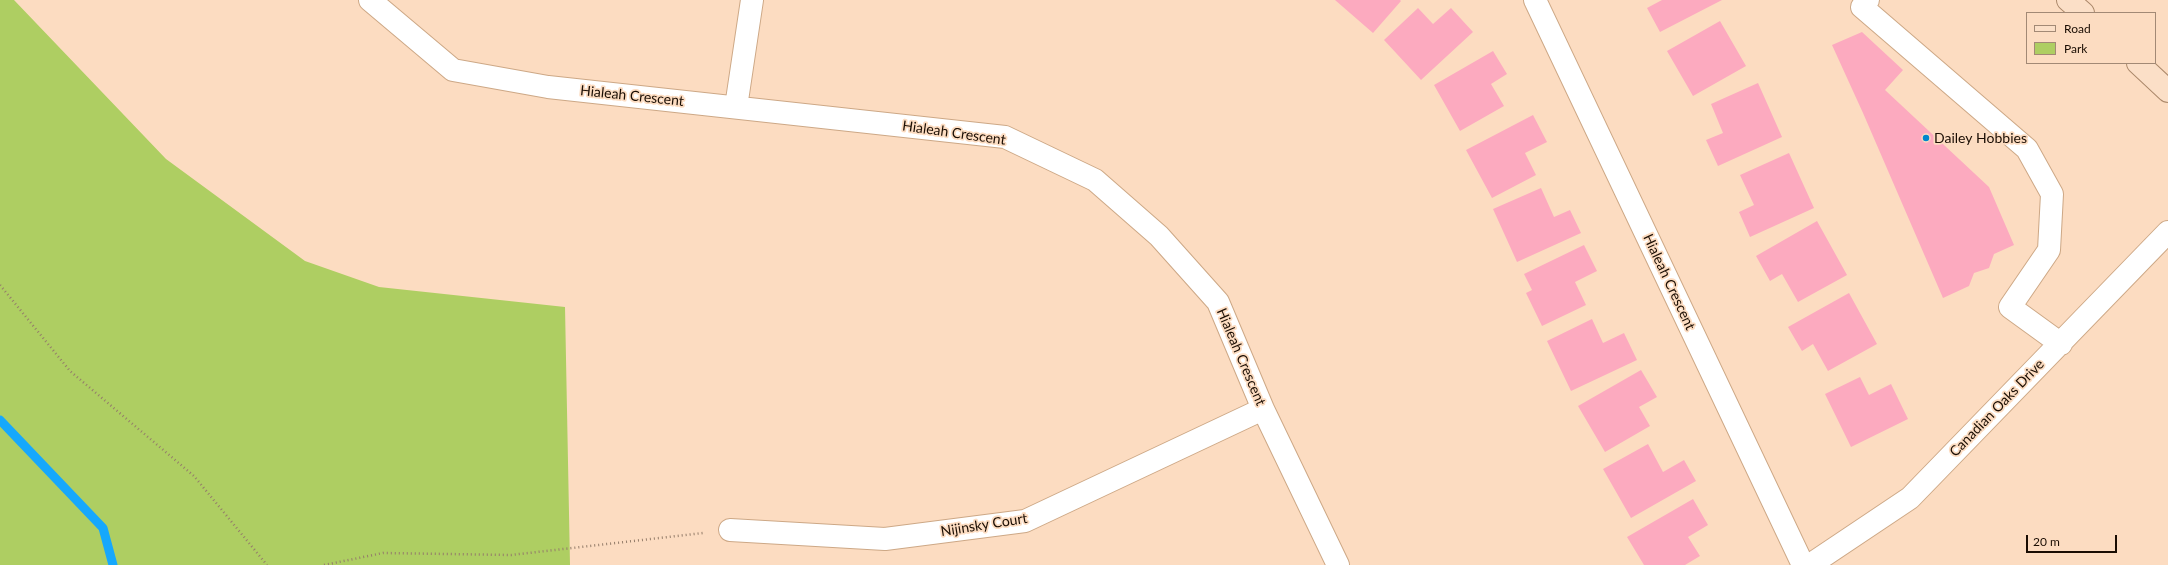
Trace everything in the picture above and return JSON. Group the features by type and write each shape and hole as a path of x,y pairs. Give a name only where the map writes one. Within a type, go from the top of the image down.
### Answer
{"main road":[{"path":"2068,0 2082,12"},
{"path":"2139,64 2168,91"}],"street":[{"name":"Hialeah Crescent","path":"370,0 453,70 548,87 1005,137 1095,180 1159,236 1218,302 1263,408 1338,565"},
{"path":"736,108 752,0"},
{"name":"Hialeah Crescent","path":"1535,0 1803,565"},
{"path":"1868,0 1862,6 2027,149 2052,194 2049,250 2010,307 2060,344"},
{"name":"Canadian Oaks Drive","path":"1810,565 1910,498 2168,232"},
{"name":"Nijinsky Court","path":"730,530 885,538 1025,521 1263,408"}],"path":[{"path":"0,285 70,371 194,476 267,565"},
{"path":"324,565 383,553 511,555 730,530"}],"green space":[{"path":"0,0 14,0 166,159 305,261 379,287 565,307 570,565 0,565"}],"building":[{"path":"1335,0 1400,0 1401,1 1373,33"},
{"path":"1662,0 1722,0 1660,32 1647,8"},
{"path":"1418,8 1433,24 1451,8 1473,32 1421,80 1384,40"},
{"path":"1720,21 1746,66 1693,96 1667,51"},
{"path":"1862,32 1903,70 1885,90 1989,187 2014,245 1994,254 1989,268 1974,273 1969,286 1943,298 1832,45"},
{"path":"1493,51 1507,74 1491,84 1504,106 1460,131 1434,85"},
{"path":"1758,83 1782,137 1718,166 1706,140 1723,133 1711,104"},
{"path":"1533,115 1547,142 1525,153 1536,175 1492,198 1466,150"},
{"path":"1789,153 1814,208 1750,237 1739,212 1754,205 1740,175"},
{"path":"1541,188 1554,217 1570,210 1581,233 1517,262 1493,209"},
{"path":"1817,221 1847,275 1798,302 1782,274 1770,281 1756,256"},
{"path":"1584,245 1597,271 1575,282 1586,305 1542,326 1526,293 1532,290 1524,274"},
{"path":"1849,293 1877,344 1828,371 1813,344 1802,351 1788,327"},
{"path":"1592,319 1603,343 1624,333 1637,360 1571,391 1547,341"},
{"path":"1641,370 1657,397 1639,407 1650,426 1605,452 1578,406"},
{"path":"1860,377 1869,395 1891,384 1908,419 1851,447 1825,394"},
{"path":"1648,444 1663,472 1684,460 1696,481 1631,518 1603,469"},
{"path":"1693,499 1708,525 1688,537 1700,556 1685,565 1644,565 1627,537"}],"waterway":[{"path":"0,420 103,528 113,565"}],"place":[{"name":"Dailey Hobbies","path":"1926,138"}]}
